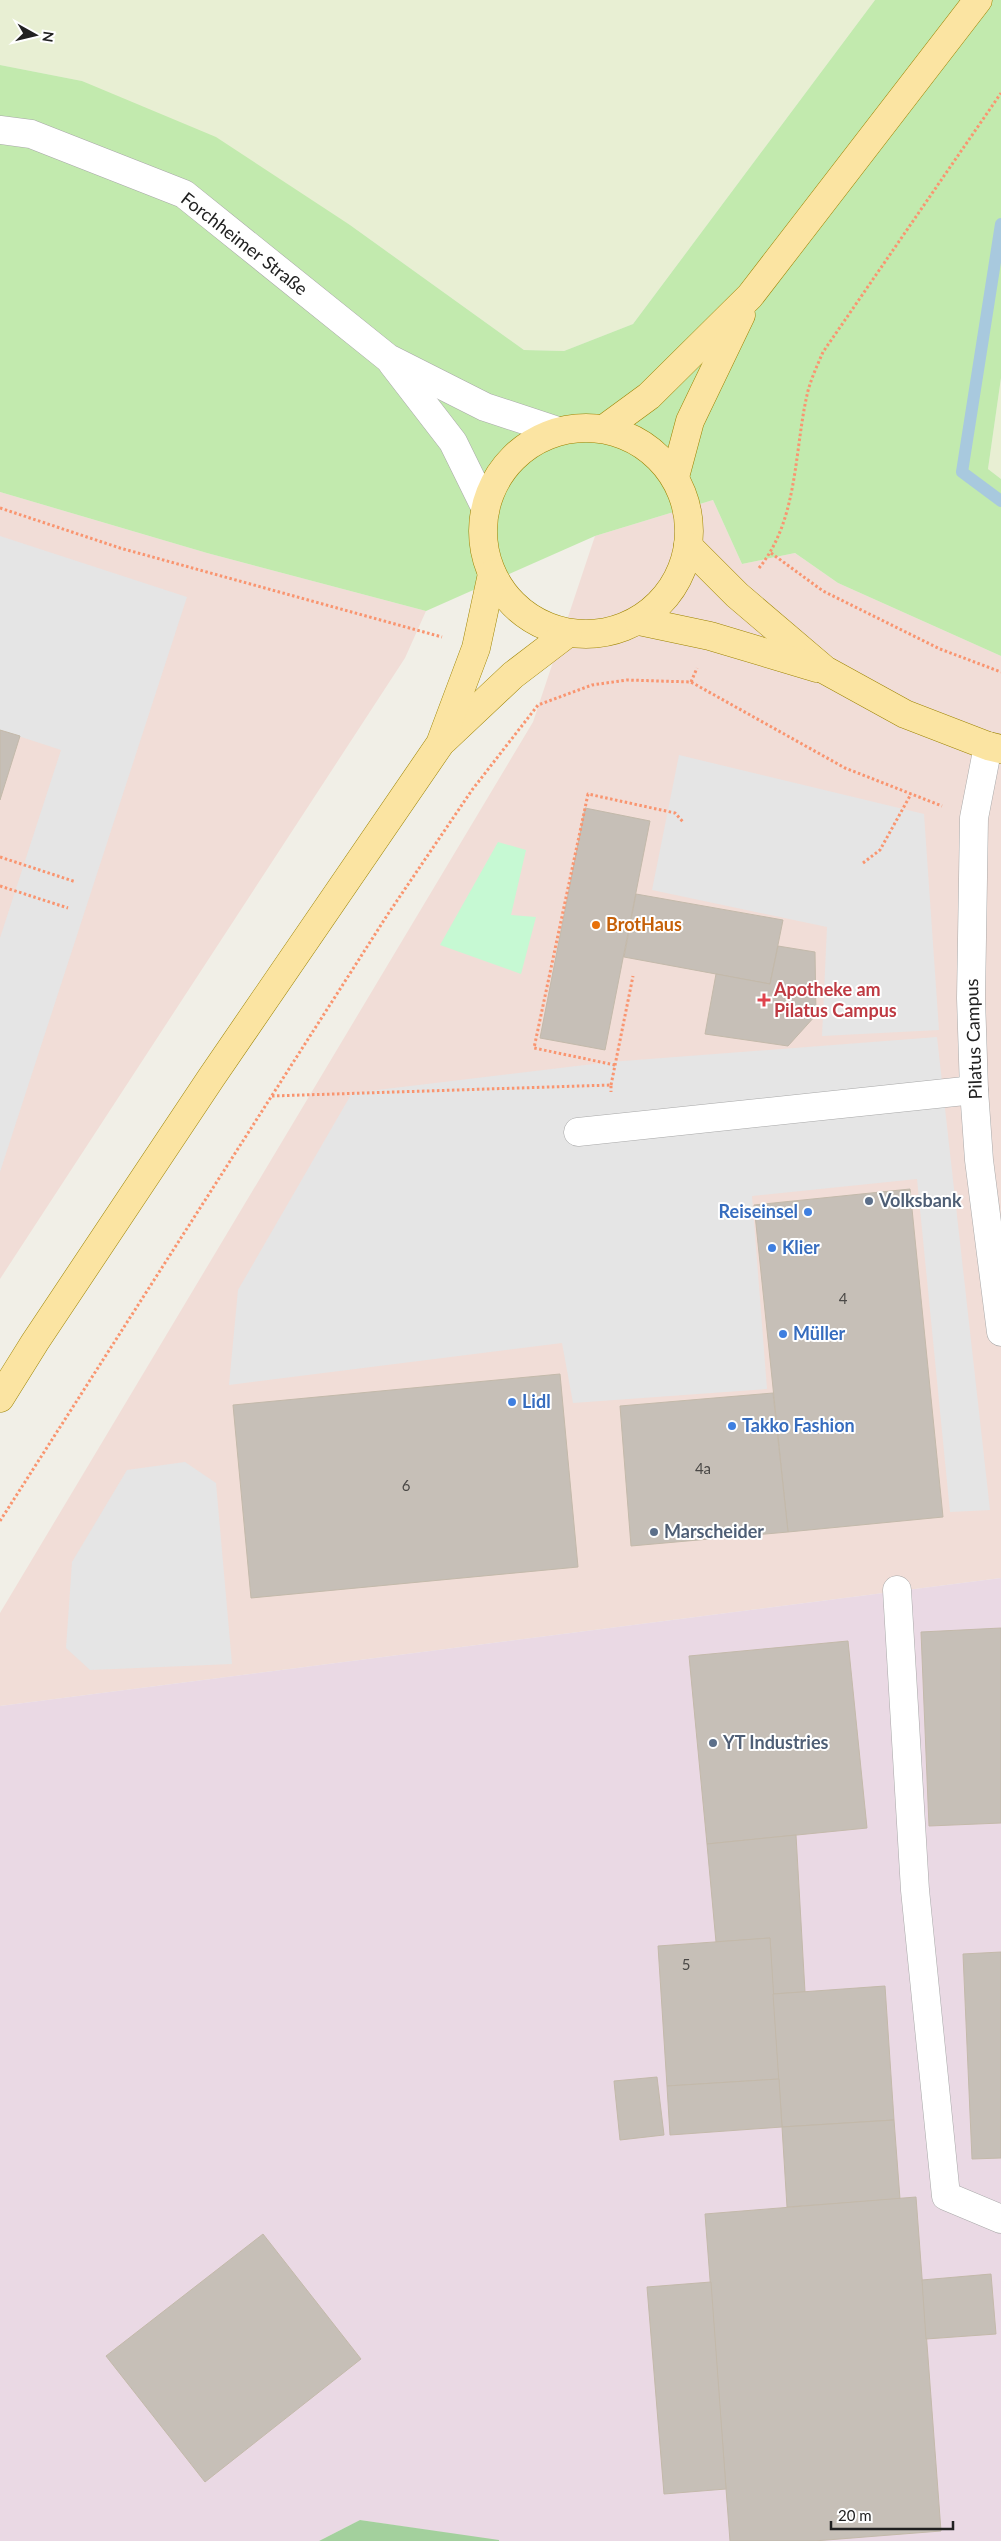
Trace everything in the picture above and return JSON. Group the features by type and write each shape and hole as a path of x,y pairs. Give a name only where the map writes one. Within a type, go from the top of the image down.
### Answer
{"main road":[{"path":"604,429 649,396 750,296 978,0"},
{"path":"674,478 690,422 750,296"},
{"path":"581,428 604,429 632,438 656,455 674,478 685,499 689,522 688,546 679,576 662,601 639,620 616,630 592,635 568,633 536,622 510,602 492,574 485,552 482,530 486,507 500,474 525,448 558,432 581,428"},
{"path":"688,546 737,595 825,670 906,714 994,748"},
{"path":"440,744 476,648 492,574"},
{"path":"639,620 710,636 825,670"},
{"path":"0,1398 35,1342 206,1086 440,744 513,675 568,633"}],"street":[{"name":"Forchheimer Straße","path":"0,130 31,134 184,194 388,358"},
{"path":"388,358 485,407 558,432"},
{"path":"388,358 452,442 486,507"},
{"name":"Pilatus Campus","path":"994,748 974,818 971,998 974,1090 980,1160 1001,1332"},
{"path":"578,1132 974,1090"},
{"path":"897,1590 916,1890 946,2196 1001,2219"}],"path":[{"path":"789,506 807,394 823,352 1001,93"},
{"path":"0,508 120,548 420,630 476,648"},
{"path":"771,553 824,591 940,648 1001,672"},
{"path":"513,675 538,705"},
{"path":"0,1521 388,914 467,798 538,705 592,685 627,680 691,682 845,768 974,818"},
{"path":"615,1065 534,1048 588,794 675,813 684,823"},
{"path":"863,863 880,850 911,794"},
{"path":"0,857 76,882"},
{"path":"0,886 68,908"},
{"path":"610,1128 611,1085 634,976"},
{"path":"272,1096 611,1085"}],"shaded area":[{"path":"0,492 207,553 426,611 405,658 0,1279"},
{"path":"713,500 742,564 795,553 838,583 1001,656 1001,1578 0,1706 0,1613 533,722 595,536"},
{"path":"0,536 187,597 0,1172 0,938 61,750 0,730"},
{"path":"679,755 924,814 939,1030 822,1036 827,927 652,890"},
{"path":"937,1037 990,1510 950,1512 917,1179 752,1196 767,1389 573,1403 562,1343 229,1385 238,1290 352,1093 610,1062"},
{"path":"185,1462 216,1483 232,1664 90,1670 66,1648 72,1562 127,1470"},
{"path":"1001,1578 1001,2541 499,2541 360,2520 319,2541 0,2541 0,1706"}],"green space":[{"path":"0,0 875,0 633,324 564,351 524,350 350,225 82,81 0,65"},
{"path":"875,0 1001,0 1001,378 988,469 1001,479 1001,656 838,583 795,553 742,564 713,500 595,536 426,611 207,553 0,492 0,65 82,81 216,137 350,225 524,350 564,351 633,324"},
{"path":"1001,378 1001,479 988,469"},
{"path":"498,842 526,850 511,915 536,917 521,974 440,945"},
{"path":"360,2520 499,2540 499,2541 319,2541"}],"building":[{"path":"0,730 20,736 0,800"},
{"name":"BrotHaus","path":"585,808 650,821 605,1050 540,1038"},
{"path":"636,894 783,920 770,984 624,957"},
{"name":"Apotheke am Pilatus Campus","path":"778,946 815,952 816,1015 788,1046 705,1034 716,974 770,984"},
{"path":"910,1189 943,1517 788,1532 754,1205"},
{"path":"560,1374 578,1567 251,1598 233,1405"},
{"path":"773,1393 788,1532 631,1546 620,1406"},
{"path":"1001,1628 1001,1823 929,1826 921,1632"},
{"path":"848,1641 867,1828 707,1844 689,1656"},
{"path":"796,1835 805,1992 773,1994 770,1938 716,1942 707,1844"},
{"path":"770,1938 779,2079 667,2086 658,1946"},
{"path":"1001,1952 1001,2158 972,2159 963,1954"},
{"path":"885,1986 894,2120 782,2127 773,1994"},
{"path":"657,2077 664,2135 620,2140 614,2081"},
{"path":"779,2079 782,2127 670,2135 667,2086"},
{"path":"894,2120 900,2199 787,2207 782,2127"},
{"path":"916,2197 941,2531 814,2541 730,2541 705,2214"},
{"path":"263,2234 361,2359 205,2482 106,2356"},
{"path":"991,2274 996,2334 926,2339 922,2280"},
{"path":"711,2282 726,2489 664,2494 647,2287"}],"waterway":[{"path":"1001,224 962,472 1001,501"}],"place":[{"name":"BrotHaus","path":"596,925"},
{"name":"Apotheke am Pilatus Campus","path":"764,1000"},
{"name":"Volksbank","path":"869,1201"},
{"name":"Reiseinsel","path":"808,1212"},
{"name":"Klier","path":"772,1248"},
{"name":"Müller","path":"783,1334"},
{"name":"Lidl","path":"512,1402"},
{"name":"Takko Fashion","path":"732,1426"},
{"name":"Marscheider","path":"654,1532"},
{"name":"YT Industries","path":"713,1743"}]}
